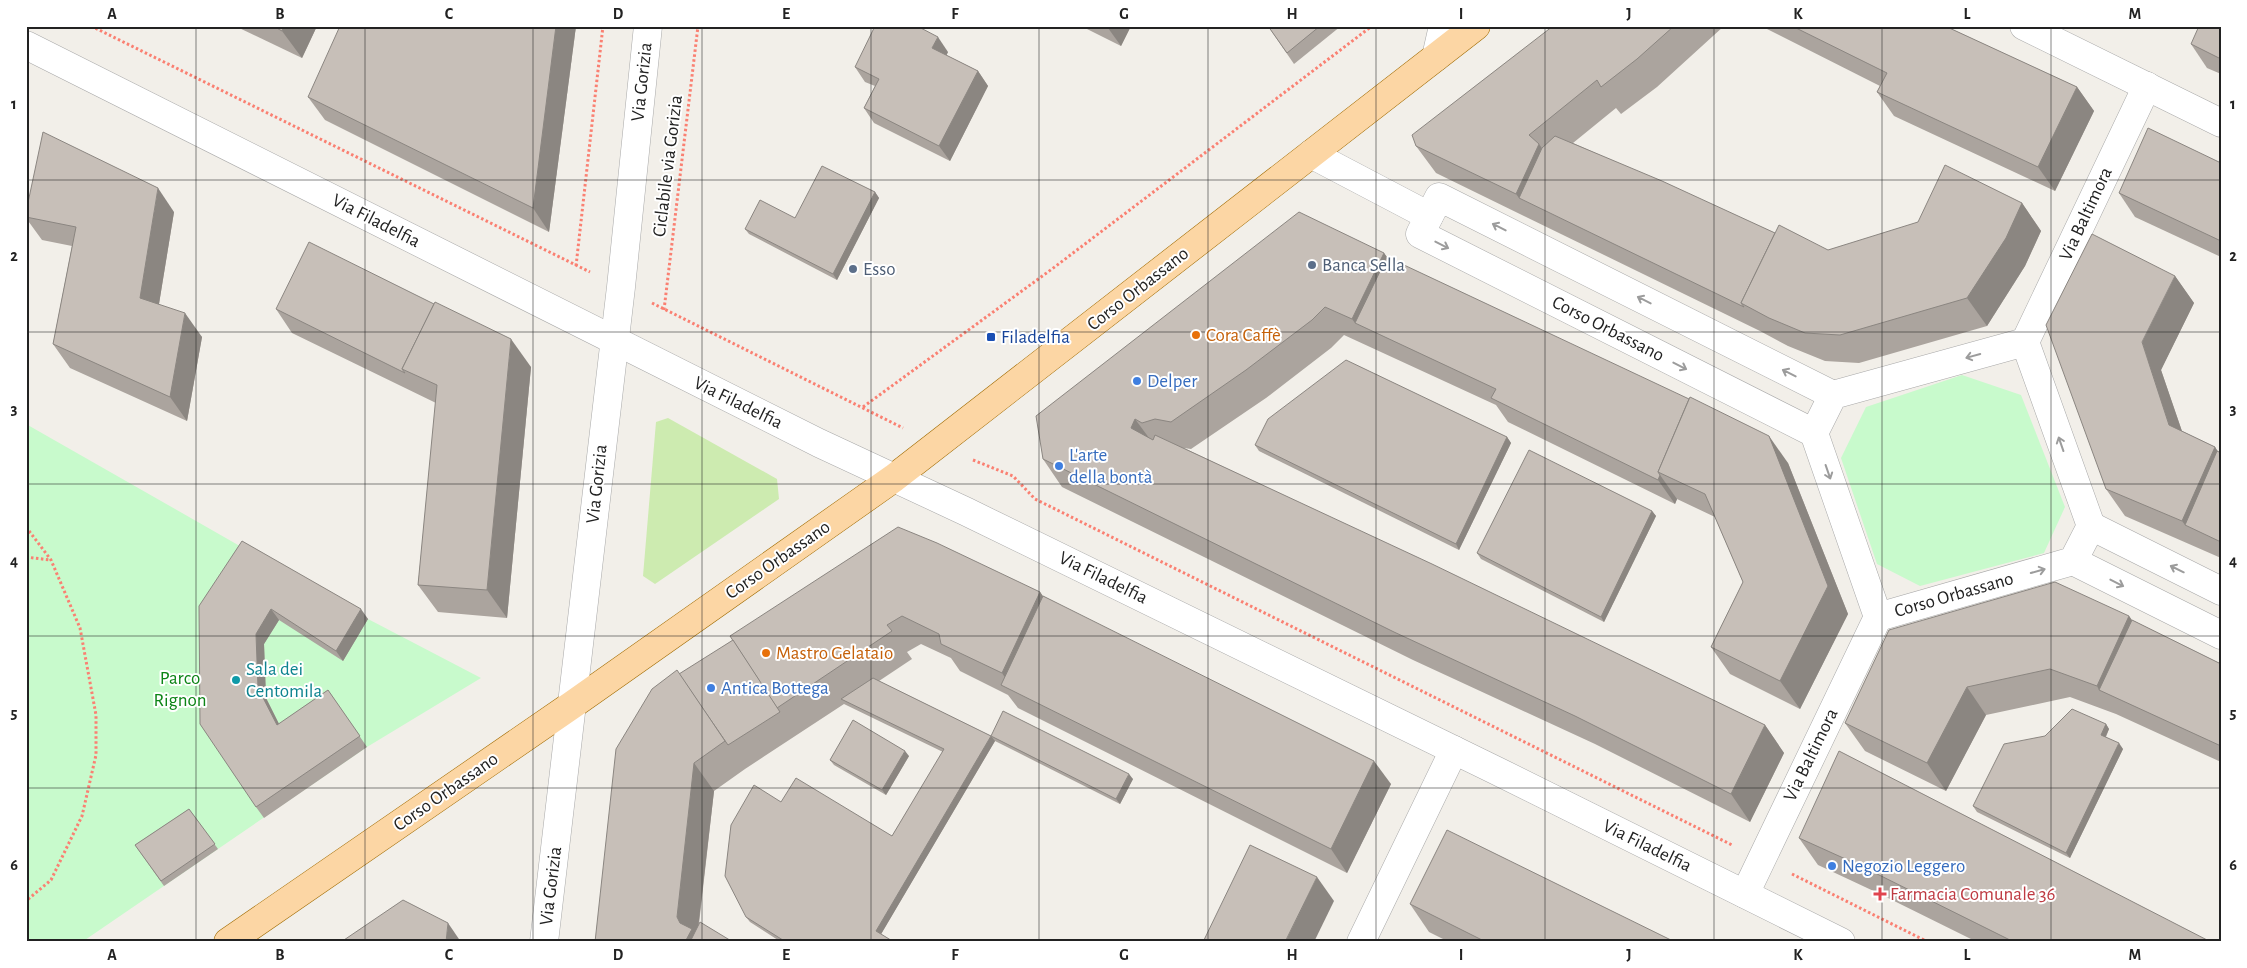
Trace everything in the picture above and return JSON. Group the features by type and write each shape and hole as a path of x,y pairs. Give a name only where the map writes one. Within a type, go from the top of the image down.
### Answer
{"main road":[{"name":"Corso Orbassano","path":"228,942 572,705 894,478 1476,26"}],"street":[{"name":"Via Gorizia","path":"544,942 620,287 648,26"},
{"path":"1436,57 1443,26"},
{"path":"2024,26 2221,123"},
{"name":"Via Filadelfia","path":"26,45 819,443 1454,750 1841,942"},
{"name":"Via Baltimora","path":"2025,342 2147,86"},
{"path":"1311,154 1429,216"},
{"name":"Corso Orbassano","path":"1833,395 1439,197 1420,234 1814,433 1878,617 2073,561"},
{"path":"1814,433 1833,395 2025,342 2090,526 2221,591"},
{"path":"2090,526 2073,561 2221,634"},
{"name":"Via Baltimora","path":"1745,894 1878,617"},
{"path":"1361,942 1454,750"}],"path":[{"path":"91,26 937,446 1013,476 1035,499 1928,942"},
{"path":"576,266 603,26"},
{"name":"Ciclabile via Gorizia","path":"664,310 698,26"},
{"path":"863,408 1052,269 1372,26"},
{"path":"26,527 51,560 80,628 96,714 96,755 82,816 51,880 26,901"},
{"path":"26,558 51,560"}],"green space":[{"path":"1962,375 2021,395 2065,507 2044,553 1920,586 1877,564 1841,458 1866,407"},
{"path":"668,418 777,479 779,499 655,584 643,576 656,422"},
{"name":"Parco Rignon","path":"26,424 368,619 481,678 367,747 82,942 26,942"}],"building":[{"path":"273,26 284,26 282,31"},
{"path":"340,26 556,26 533,208 308,97"},
{"path":"875,26 917,26 938,37 932,48 978,71 939,146 864,108 879,79 855,67"},
{"path":"1268,26 1320,26 1287,53"},
{"path":"1553,26 1674,26 1637,59 1601,87 1597,80 1529,135 1539,144 1516,194 1416,146 1412,135"},
{"path":"1792,26 1945,26 2077,87 2038,167 1877,92 1887,73"},
{"path":"2199,26 2221,26 2221,59 2191,44"},
{"path":"2148,128 2221,163 2221,241 2119,193"},
{"path":"43,132 158,188 140,298 185,313 170,397 53,344 76,227 26,217"},
{"path":"1555,136 1662,181 1775,233 1741,303 1744,307 1519,198 1542,148"},
{"path":"1945,165 2022,203 2006,238 1967,298 1840,335 1805,333 1769,318 1741,303 1779,225 1828,250 1918,222"},
{"path":"822,166 875,192 833,274 745,229 760,200 795,218"},
{"path":"1299,212 1384,253 1352,319 1325,307 1312,320 1246,370 1171,422 1155,419 1142,423 1135,419 1131,428 1153,440 1155,435 1432,564 1765,725 1731,794 1575,716 1394,632 1043,459 1036,416"},
{"path":"2092,234 2175,276 2142,342 2169,425 2215,447 2182,521 2106,489 2046,325"},
{"path":"309,242 434,304 402,369 405,373 276,309"},
{"path":"1387,257 1689,399 1658,472 1660,475 1658,480 1491,398 1496,389 1355,323"},
{"path":"435,302 511,339 487,590 418,585 437,385 402,369"},
{"path":"1346,360 1507,437 1456,544 1255,445 1268,419"},
{"path":"1690,397 1769,436 1828,586 1780,681 1711,647 1743,582 1705,494 1658,472"},
{"path":"1529,450 1652,511 1601,617 1477,553"},
{"path":"2217,451 2221,453 2221,542 2185,525"},
{"path":"898,527 937,543 1040,592 1002,673 941,644 939,634 902,616 887,625 892,631 777,708 730,636"},
{"name":"Sala dei Centomila","path":"242,541 361,609 336,651 271,609 256,634 258,688 277,725 328,690 360,736 256,807 200,724 199,606"},
{"path":"2055,582 2129,616 2097,686 2050,669 1967,687 1927,763 1845,723 1889,630"},
{"path":"1043,596 1374,761 1331,849 1001,685"},
{"path":"2132,620 2221,664 2221,746 2099,690"},
{"path":"733,640 780,712 728,745 679,674"},
{"path":"677,670 725,741 694,763 677,917 680,923 692,929 685,942 595,942 616,749 652,689"},
{"path":"873,678 991,736 876,931 894,942 786,942 746,917 725,876 731,825 754,785 781,802 796,778 892,836 944,749 841,699"},
{"path":"2072,709 2106,724 2101,735 2119,743 2066,853 1973,806 2004,744 2045,736"},
{"path":"1003,711 1129,774 1116,799 991,736"},
{"path":"853,720 905,751 882,790 830,760"},
{"path":"1839,751 2211,942 2014,942 1861,866 1799,838"},
{"path":"189,809 215,844 161,881 135,845"},
{"path":"1447,830 1675,942 1486,942 1410,904"},
{"path":"1250,845 1317,877 1285,942 1203,942"},
{"path":"403,900 448,923 446,942 341,942"},
{"path":"700,922 733,942 690,942"}],"place":[{"name":"Banca Sella","path":"1312,265"},
{"name":"Esso","path":"853,269"},
{"name":"Cora Caffè","path":"1196,335"},
{"name":"Filadelfia","path":"991,337"},
{"name":"Delper","path":"1137,381"},
{"name":"L'arte della bontà","path":"1059,466"},
{"name":"Mastro Gelataio","path":"766,653"},
{"name":"Sala dei Centomila","path":"236,680"},
{"name":"Antica Bottega","path":"711,688"},
{"name":"Negozio Leggero","path":"1832,866"},
{"name":"Farmacia Comunale 36","path":"1880,894"}]}
